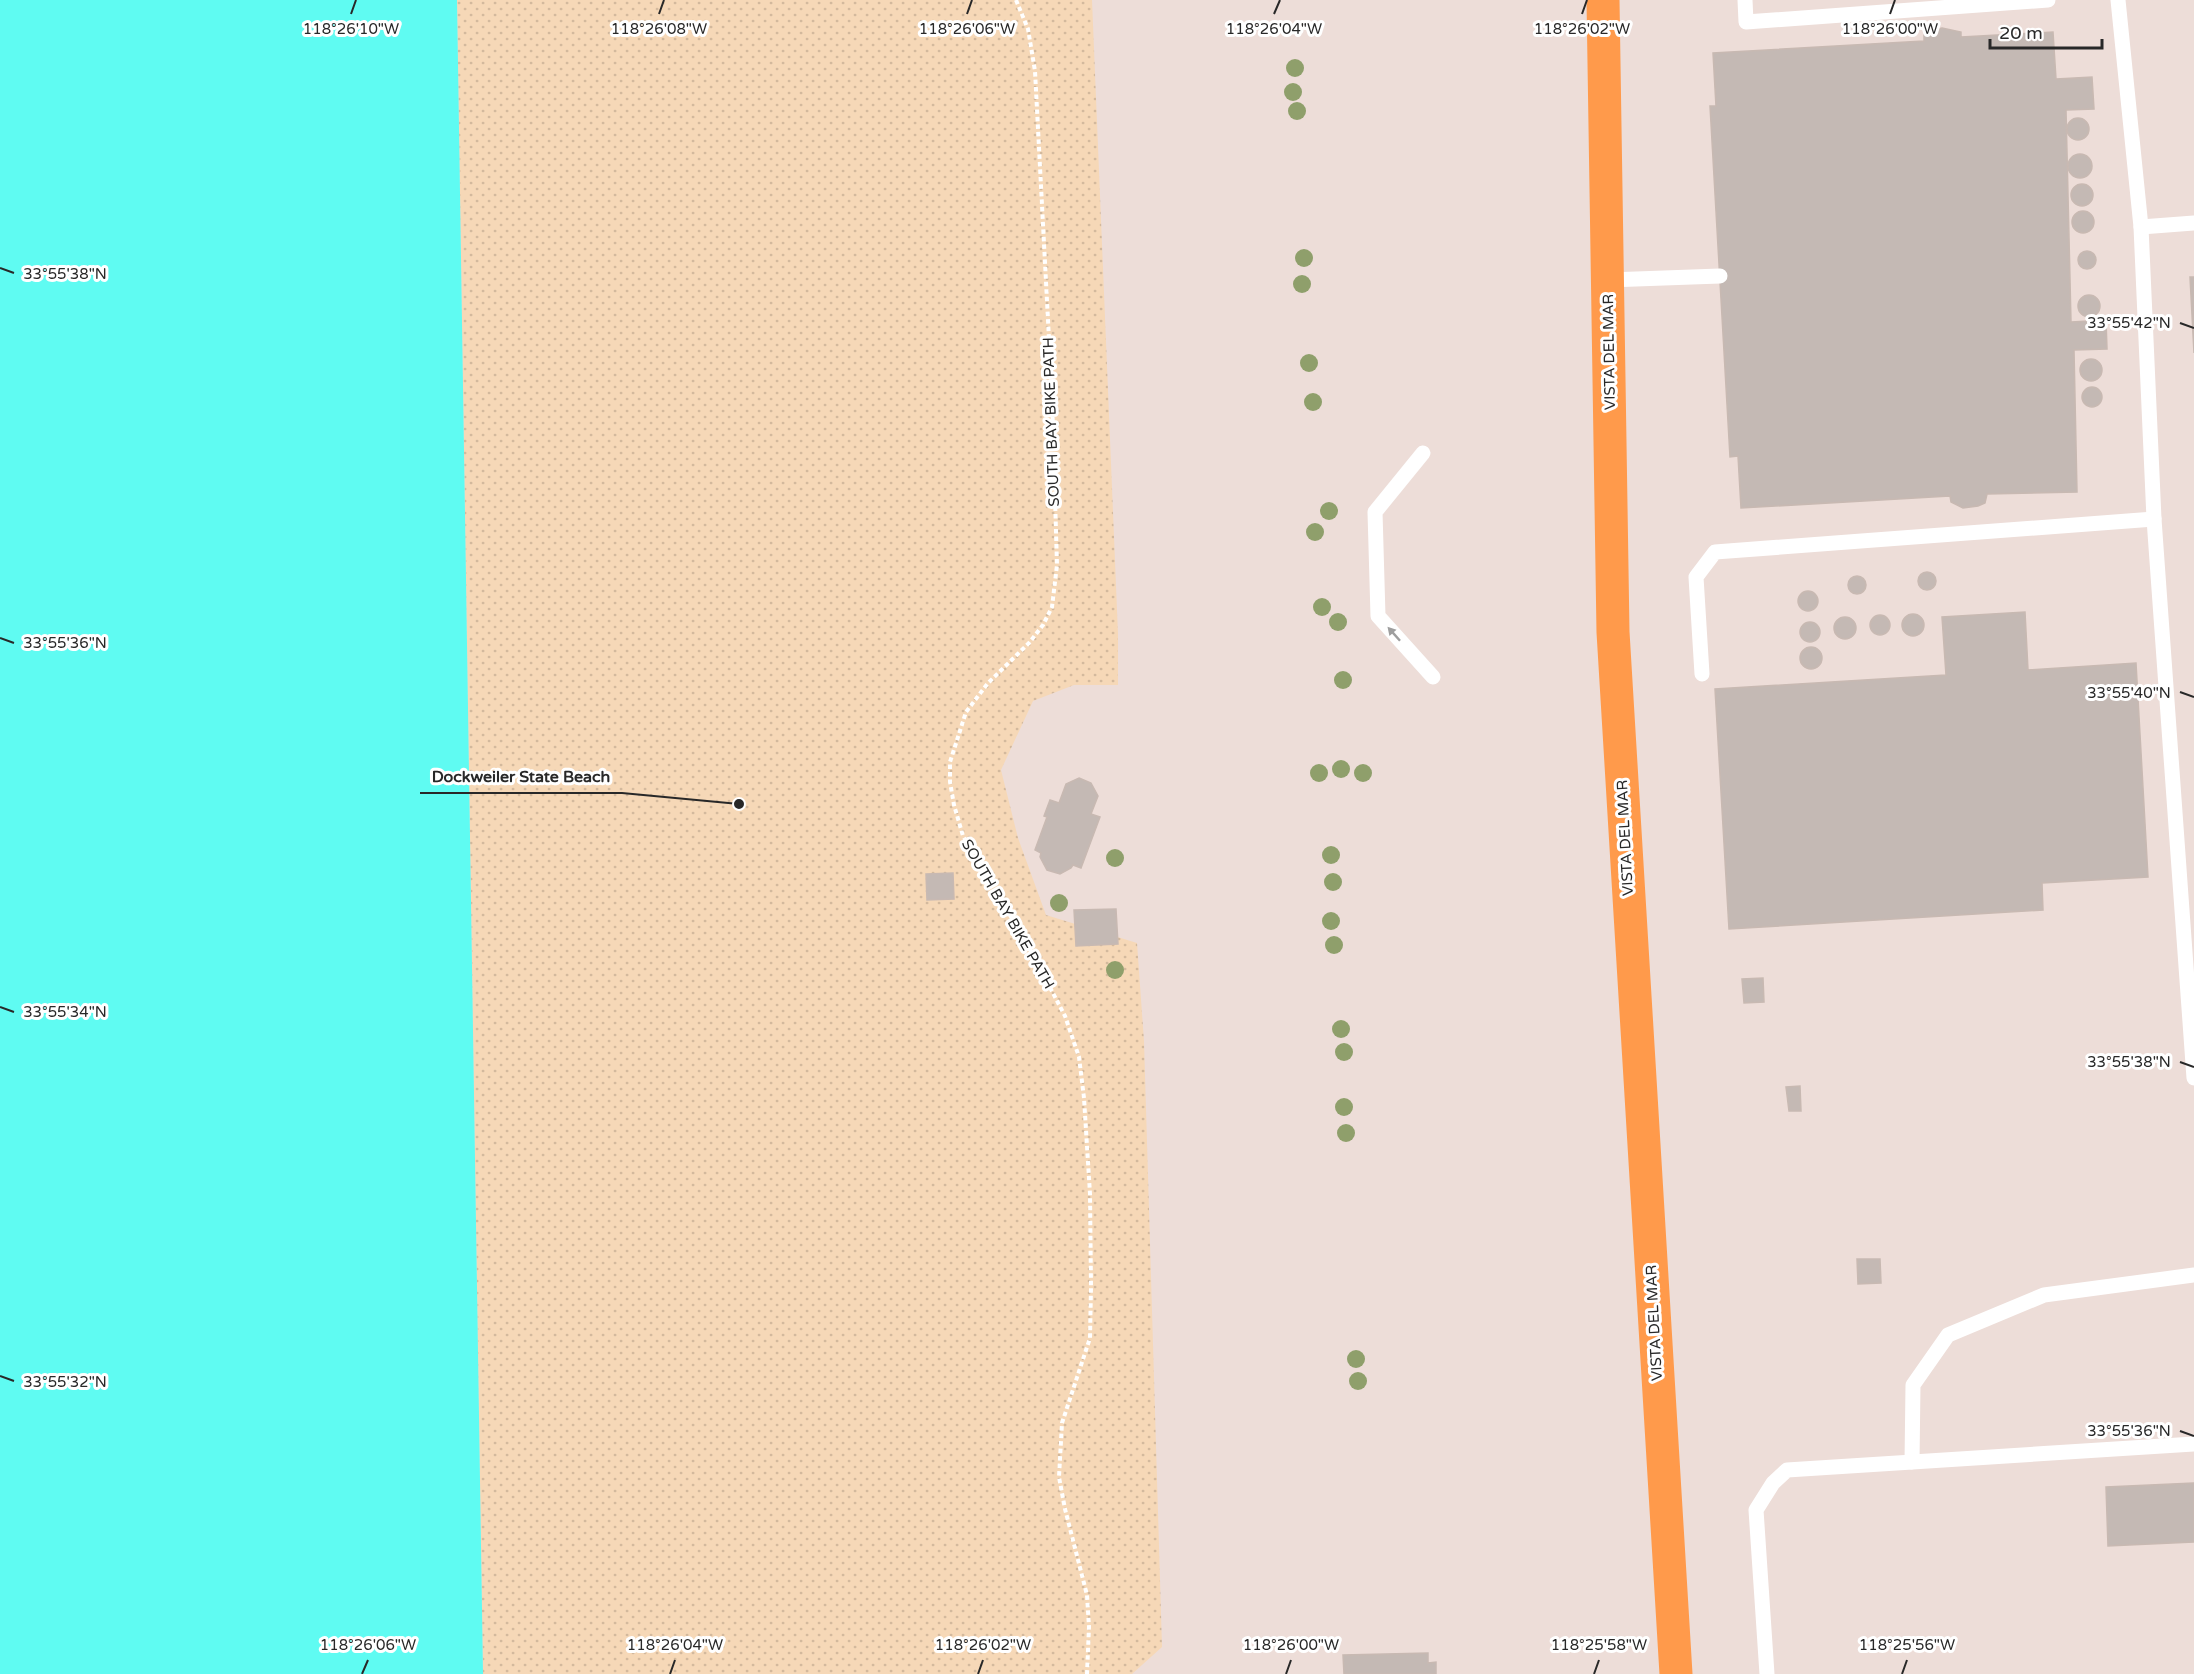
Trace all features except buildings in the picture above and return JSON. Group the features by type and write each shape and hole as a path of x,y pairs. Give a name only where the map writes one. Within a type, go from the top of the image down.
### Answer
{"main road":[{"name":"VISTA DEL MAR","path":"1603,0 1613,632 1676,1674"}],"lane":[{"path":"1745,0 1746,22 2048,0"},
{"path":"2118,0 2141,227 2154,519 2194,1078"},
{"path":"2141,227 2194,223"},
{"path":"1608,280 1720,276"},
{"path":"1423,453 1375,512 1378,616 1433,677"},
{"path":"1702,674 1696,577 1716,552 2154,519"},
{"path":"1912,1462 1913,1385 1948,1335 2044,1295 2194,1275"},
{"path":"1767,1674 1756,1510 1773,1483 1787,1470 2194,1444"}],"path":[{"name":"SOUTH BAY BIKE PATH","path":"1016,0 1028,29 1035,71 1052,397 1056,584 1052,607 1043,625 1029,643 988,683 966,712 950,762 950,782 963,836 1026,942 1065,1016 1079,1057 1090,1194 1090,1338 1062,1423 1059,1477 1087,1595 1089,1627 1087,1674"}],"sand":[{"path":"457,0 1092,0 1118,634 1118,685 1074,685 1033,701 1001,770 1018,838 1046,915 1137,943 1144,1041 1162,1647 1132,1674 483,1674"}],"water":[{"path":"0,0 457,0 483,1674 0,1674"}],"place":[{"name":"Dockweiler State Beach","path":"739,804"}]}
